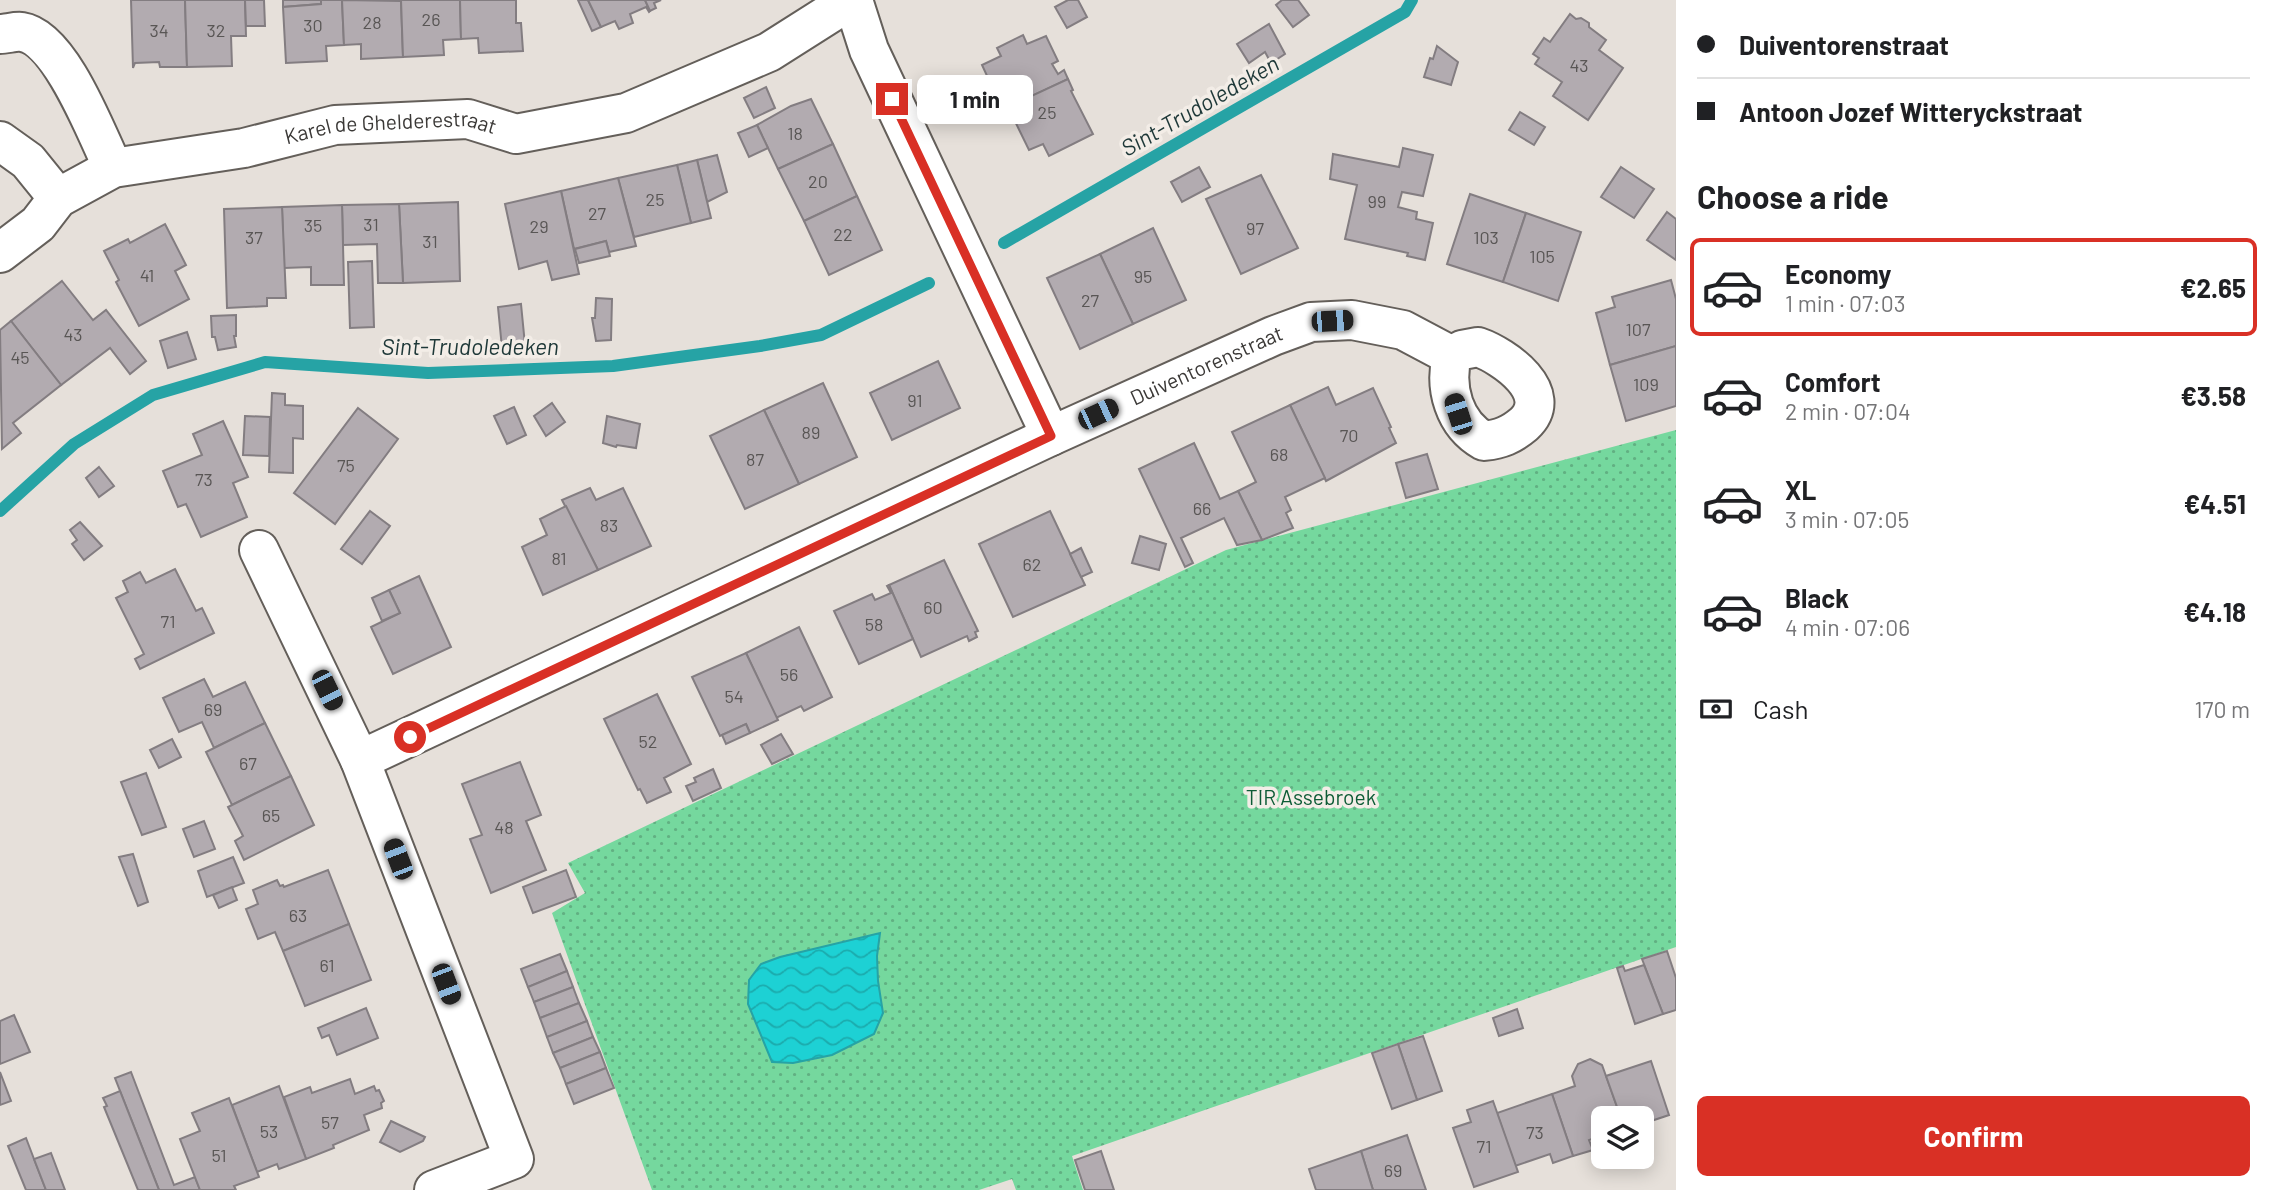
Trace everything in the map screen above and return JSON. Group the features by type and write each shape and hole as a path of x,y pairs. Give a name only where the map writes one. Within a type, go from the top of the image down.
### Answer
{"street":[{"name":"Karel de Ghelderestraat","path":"0,254 38,224 58,198 113,169 244,148 335,125 468,119 516,135 626,113 769,52 852,0"},
{"path":"852,0 869,50 1051,436"},
{"path":"0,34 22,32 43,42 58,58 113,169"},
{"path":"0,141 27,161 58,198"},
{"name":"Duiventorenstraat","path":"360,760 1216,360 1311,322 1352,320 1404,330 1452,356"},
{"path":"259,550 360,760 514,1159 434,1190"}],"green space":[{"name":"TIR Assebroek","path":"1676,430 1676,947 1072,1156 1083,1190 1016,1190 1012,1179 979,1190 652,1190 552,913 585,893 568,863 1226,550"}],"water":[{"path":"880,933 877,956 883,1013 874,1034 832,1055 793,1063 772,1062 748,1004 749,980 761,964"}],"building":[{"path":"131,0 185,0 187,67 160,67 159,62 135,63 133,68"},
{"path":"185,0 245,0 246,36 231,36 232,66 187,67"},
{"path":"245,0 264,0 265,26 246,26"},
{"path":"283,0 321,0 321,4 283,7"},
{"path":"321,0 342,0 344,45 326,46 327,61 286,63 283,7 321,4"},
{"path":"342,0 401,1 403,57 361,59 361,44 344,45"},
{"path":"401,0 460,0 461,39 443,40 444,55 403,57"},
{"path":"460,0 516,0 516,23 521,23 523,51 479,53 478,38 461,39"},
{"path":"578,0 588,0 601,27 592,31"},
{"path":"588,0 645,0 650,11 646,7 630,14 633,23 619,29 615,21 601,27"},
{"path":"645,0 661,0 654,3 656,8 650,11"},
{"path":"1068,0 1078,0 1087,17 1067,28 1055,7"},
{"path":"1282,0 1298,0 1309,15 1293,27 1276,5"},
{"path":"1570,14 1589,23 1589,27 1606,40 1599,50 1623,68 1588,120 1553,96 1562,82 1535,64 1539,58 1533,54 1544,38 1550,42"},
{"path":"1269,24 1285,54 1271,63 1265,52 1249,63 1237,44"},
{"path":"1023,35 1027,44 1046,36 1058,61 1052,64 1058,74 1064,70 1068,79 1008,107 1000,89 994,91 982,65 1001,56 997,48"},
{"path":"1437,46 1458,62 1451,85 1424,77"},
{"path":"1068,79 1073,90 1071,91 1093,134 1049,156 1043,144 1029,150 1008,107"},
{"path":"766,87 775,108 754,118 744,98"},
{"path":"811,99 833,144 778,169 757,125 791,106"},
{"path":"1520,112 1545,127 1534,145 1509,130"},
{"path":"757,125 768,148 749,157 738,133"},
{"path":"833,144 857,196 804,221 778,169"},
{"path":"1403,148 1433,155 1423,196 1402,192 1398,207 1417,212 1416,219 1433,223 1425,260 1407,256 1408,253 1345,239 1357,185 1330,179 1333,154 1399,167"},
{"path":"717,155 727,192 707,202 697,160"},
{"path":"697,160 711,218 691,223 677,165"},
{"path":"677,165 691,223 634,237 618,178"},
{"path":"1199,167 1210,187 1182,202 1171,182"},
{"path":"1621,167 1654,189 1634,218 1601,197"},
{"path":"1261,175 1298,248 1241,274 1206,199"},
{"path":"618,178 636,246 609,252 606,241 574,249 561,191"},
{"path":"561,191 579,274 552,280 547,261 519,269 505,204"},
{"path":"1470,194 1526,213 1503,282 1447,264"},
{"path":"857,196 882,250 829,275 804,221"},
{"path":"458,202 460,281 403,283 399,204"},
{"path":"399,204 403,283 378,283 377,244 343,245 342,205"},
{"path":"342,205 344,285 311,285 311,267 284,268 282,207"},
{"path":"282,207 286,298 267,298 267,306 227,308 224,209"},
{"path":"1667,212 1676,219 1676,260 1647,240"},
{"path":"1526,213 1581,232 1558,301 1503,282"},
{"path":"165,224 186,265 175,271 189,299 139,326 116,282 119,280 104,251 128,239 130,243"},
{"path":"1153,228 1186,300 1133,324 1100,254"},
{"path":"606,241 610,256 579,263 575,249"},
{"path":"1100,254 1133,324 1080,349 1047,278"},
{"path":"372,261 374,327 350,328 348,262"},
{"path":"1671,280 1676,299 1676,346 1610,365 1596,313 1615,307 1612,297"},
{"path":"62,281 93,320 106,310 146,361 130,374 110,348 61,385 11,321"},
{"path":"596,298 612,299 611,340 596,341 592,318 595,318"},
{"path":"521,304 525,345 502,348 498,307"},
{"path":"236,315 236,347 218,350 215,337 212,337 211,316"},
{"path":"11,321 61,385 13,423 21,433 2,449 0,330"},
{"path":"187,332 196,359 168,368 160,341"},
{"path":"1676,346 1676,406 1626,421 1610,365"},
{"path":"938,361 960,408 892,440 870,393"},
{"path":"823,383 857,457 799,484 764,410"},
{"path":"1328,387 1336,405 1373,388 1396,443 1326,481 1290,405"},
{"path":"272,393 285,394 285,405 303,406 303,439 293,438 293,473 269,472"},
{"path":"552,403 565,422 546,436 534,416"},
{"path":"1290,405 1325,478 1285,497 1291,510 1286,513 1293,528 1262,540 1238,491 1256,482 1232,432"},
{"path":"514,407 526,435 507,444 494,416"},
{"path":"358,408 398,439 335,524 294,493"},
{"path":"764,410 799,484 745,509 710,436"},
{"path":"245,416 270,417 269,456 243,455"},
{"path":"607,416 640,424 636,448 603,443"},
{"path":"223,421 248,477 233,483 247,517 201,537 186,504 178,507 163,471 202,455 193,434"},
{"path":"1194,443 1220,499 1238,491 1262,540 1237,545 1224,518 1181,538 1193,563 1185,567 1139,469"},
{"path":"1427,454 1438,489 1406,498 1396,463"},
{"path":"99,467 114,486 99,497 86,478"},
{"path":"590,488 596,500 623,488 651,546 598,570 562,500"},
{"path":"566,506 598,570 543,595 522,547 547,535 540,519"},
{"path":"370,511 390,526 362,564 341,549"},
{"path":"1050,511 1085,585 1013,617 979,544"},
{"path":"80,522 102,546 84,560 72,544 77,540 70,530"},
{"path":"1140,536 1166,544 1159,570 1132,563"},
{"path":"1081,548 1092,572 1081,577 1070,554"},
{"path":"944,560 978,631 975,632 977,637 969,641 967,636 921,657 889,585"},
{"path":"175,569 196,611 202,608 214,633 140,669 135,659 144,654 116,598 128,592 123,581 140,572 146,583"},
{"path":"419,576 451,647 393,674 371,627 400,613 389,590"},
{"path":"889,585 913,639 859,664 834,611 872,594 875,600 891,593 887,586"},
{"path":"389,590 400,613 382,621 372,598"},
{"path":"799,627 832,697 804,711 801,706 776,718 746,653"},
{"path":"746,653 778,720 750,733 746,724 720,736 692,677"},
{"path":"204,679 213,697 245,682 265,723 214,748 202,722 179,732 163,698"},
{"path":"657,694 691,764 664,778 671,792 647,803 604,719"},
{"path":"265,723 291,776 232,805 206,752"},
{"path":"746,724 750,733 726,744 722,735"},
{"path":"781,734 793,754 772,764 761,745"},
{"path":"172,739 181,757 159,768 150,750"},
{"path":"520,762 541,815 526,821 546,870 491,893 470,839 482,835 462,784"},
{"path":"713,769 721,788 693,801 686,786 696,782 694,778"},
{"path":"146,773 166,827 142,835 121,782"},
{"path":"291,776 314,825 244,860 235,841 243,836 228,807"},
{"path":"204,821 215,849 194,857 183,829"},
{"path":"133,854 148,902 138,906 119,857"},
{"path":"233,857 244,883 207,897 198,871"},
{"path":"328,870 349,924 283,951 275,932 258,939 246,909 258,904 253,890 277,880 280,886 284,887"},
{"path":"566,870 576,897 533,913 523,887"},
{"path":"232,887 237,900 219,908 213,895"},
{"path":"349,924 371,980 305,1006 283,951"},
{"path":"1667,951 1676,978 1676,1010 1663,1014 1642,959"},
{"path":"560,954 567,971 528,987 521,969"},
{"path":"1644,965 1663,1014 1635,1024 1617,968 1623,966 1625,971"},
{"path":"567,971 573,987 534,1002 528,987"},
{"path":"573,987 579,1003 540,1018 534,1002"},
{"path":"579,1003 587,1021 547,1037 540,1018"},
{"path":"366,1008 378,1038 337,1055 329,1035 322,1038 318,1028"},
{"path":"1517,1009 1523,1028 1499,1036 1493,1018"},
{"path":"14,1015 30,1052 0,1064 0,1021"},
{"path":"587,1021 593,1037 553,1053 547,1037"},
{"path":"1423,1036 1442,1091 1417,1100 1398,1044"},
{"path":"593,1037 600,1052 560,1068 553,1053"},
{"path":"1398,1044 1417,1100 1392,1109 1372,1053"},
{"path":"600,1052 606,1068 566,1084 560,1068"},
{"path":"1590,1059 1602,1065 1617,1106 1591,1106 1591,1151 1573,1156 1552,1094 1575,1086 1572,1076 1578,1064"},
{"path":"1651,1061 1669,1115 1654,1120 1654,1106 1617,1106 1606,1076"},
{"path":"606,1068 614,1088 574,1104 566,1084"},
{"path":"0,1072 11,1101 0,1105"},
{"path":"131,1072 174,1185 195,1177 200,1190 159,1190 115,1078"},
{"path":"350,1079 355,1094 374,1086 376,1091 379,1090 384,1101 381,1103 382,1108 364,1115 369,1130 306,1159 284,1097 310,1087 312,1093"},
{"path":"279,1086 306,1159 279,1169 277,1164 257,1172 232,1105"},
{"path":"120,1091 159,1190 138,1190 104,1107 107,1106 103,1098"},
{"path":"1552,1094 1573,1156 1553,1163 1550,1154 1515,1166 1497,1113"},
{"path":"229,1098 259,1177 234,1186 236,1190 200,1190 180,1139 200,1131 192,1113"},
{"path":"1493,1101 1518,1172 1474,1187 1453,1128 1471,1122 1467,1110"},
{"path":"391,1121 425,1137 423,1141 400,1152 380,1142"},
{"path":"1407,1135 1426,1190 1373,1190 1361,1151"},
{"path":"26,1138 46,1190 26,1190 8,1146"},
{"path":"1101,1151 1114,1190 1085,1190 1075,1160"},
{"path":"1361,1151 1373,1190 1316,1190 1309,1169"},
{"path":"51,1153 65,1190 46,1190 34,1159"}],"waterway":[{"name":"Sint-Trudoledeken","path":"1004,243 1405,12 1412,0"},
{"name":"Sint-Trudoledeken","path":"0,511 74,444 153,395 265,362 428,373 613,366 821,335 929,283"}],"route":[{"path":"410,737 1051,436 892,99"}]}
